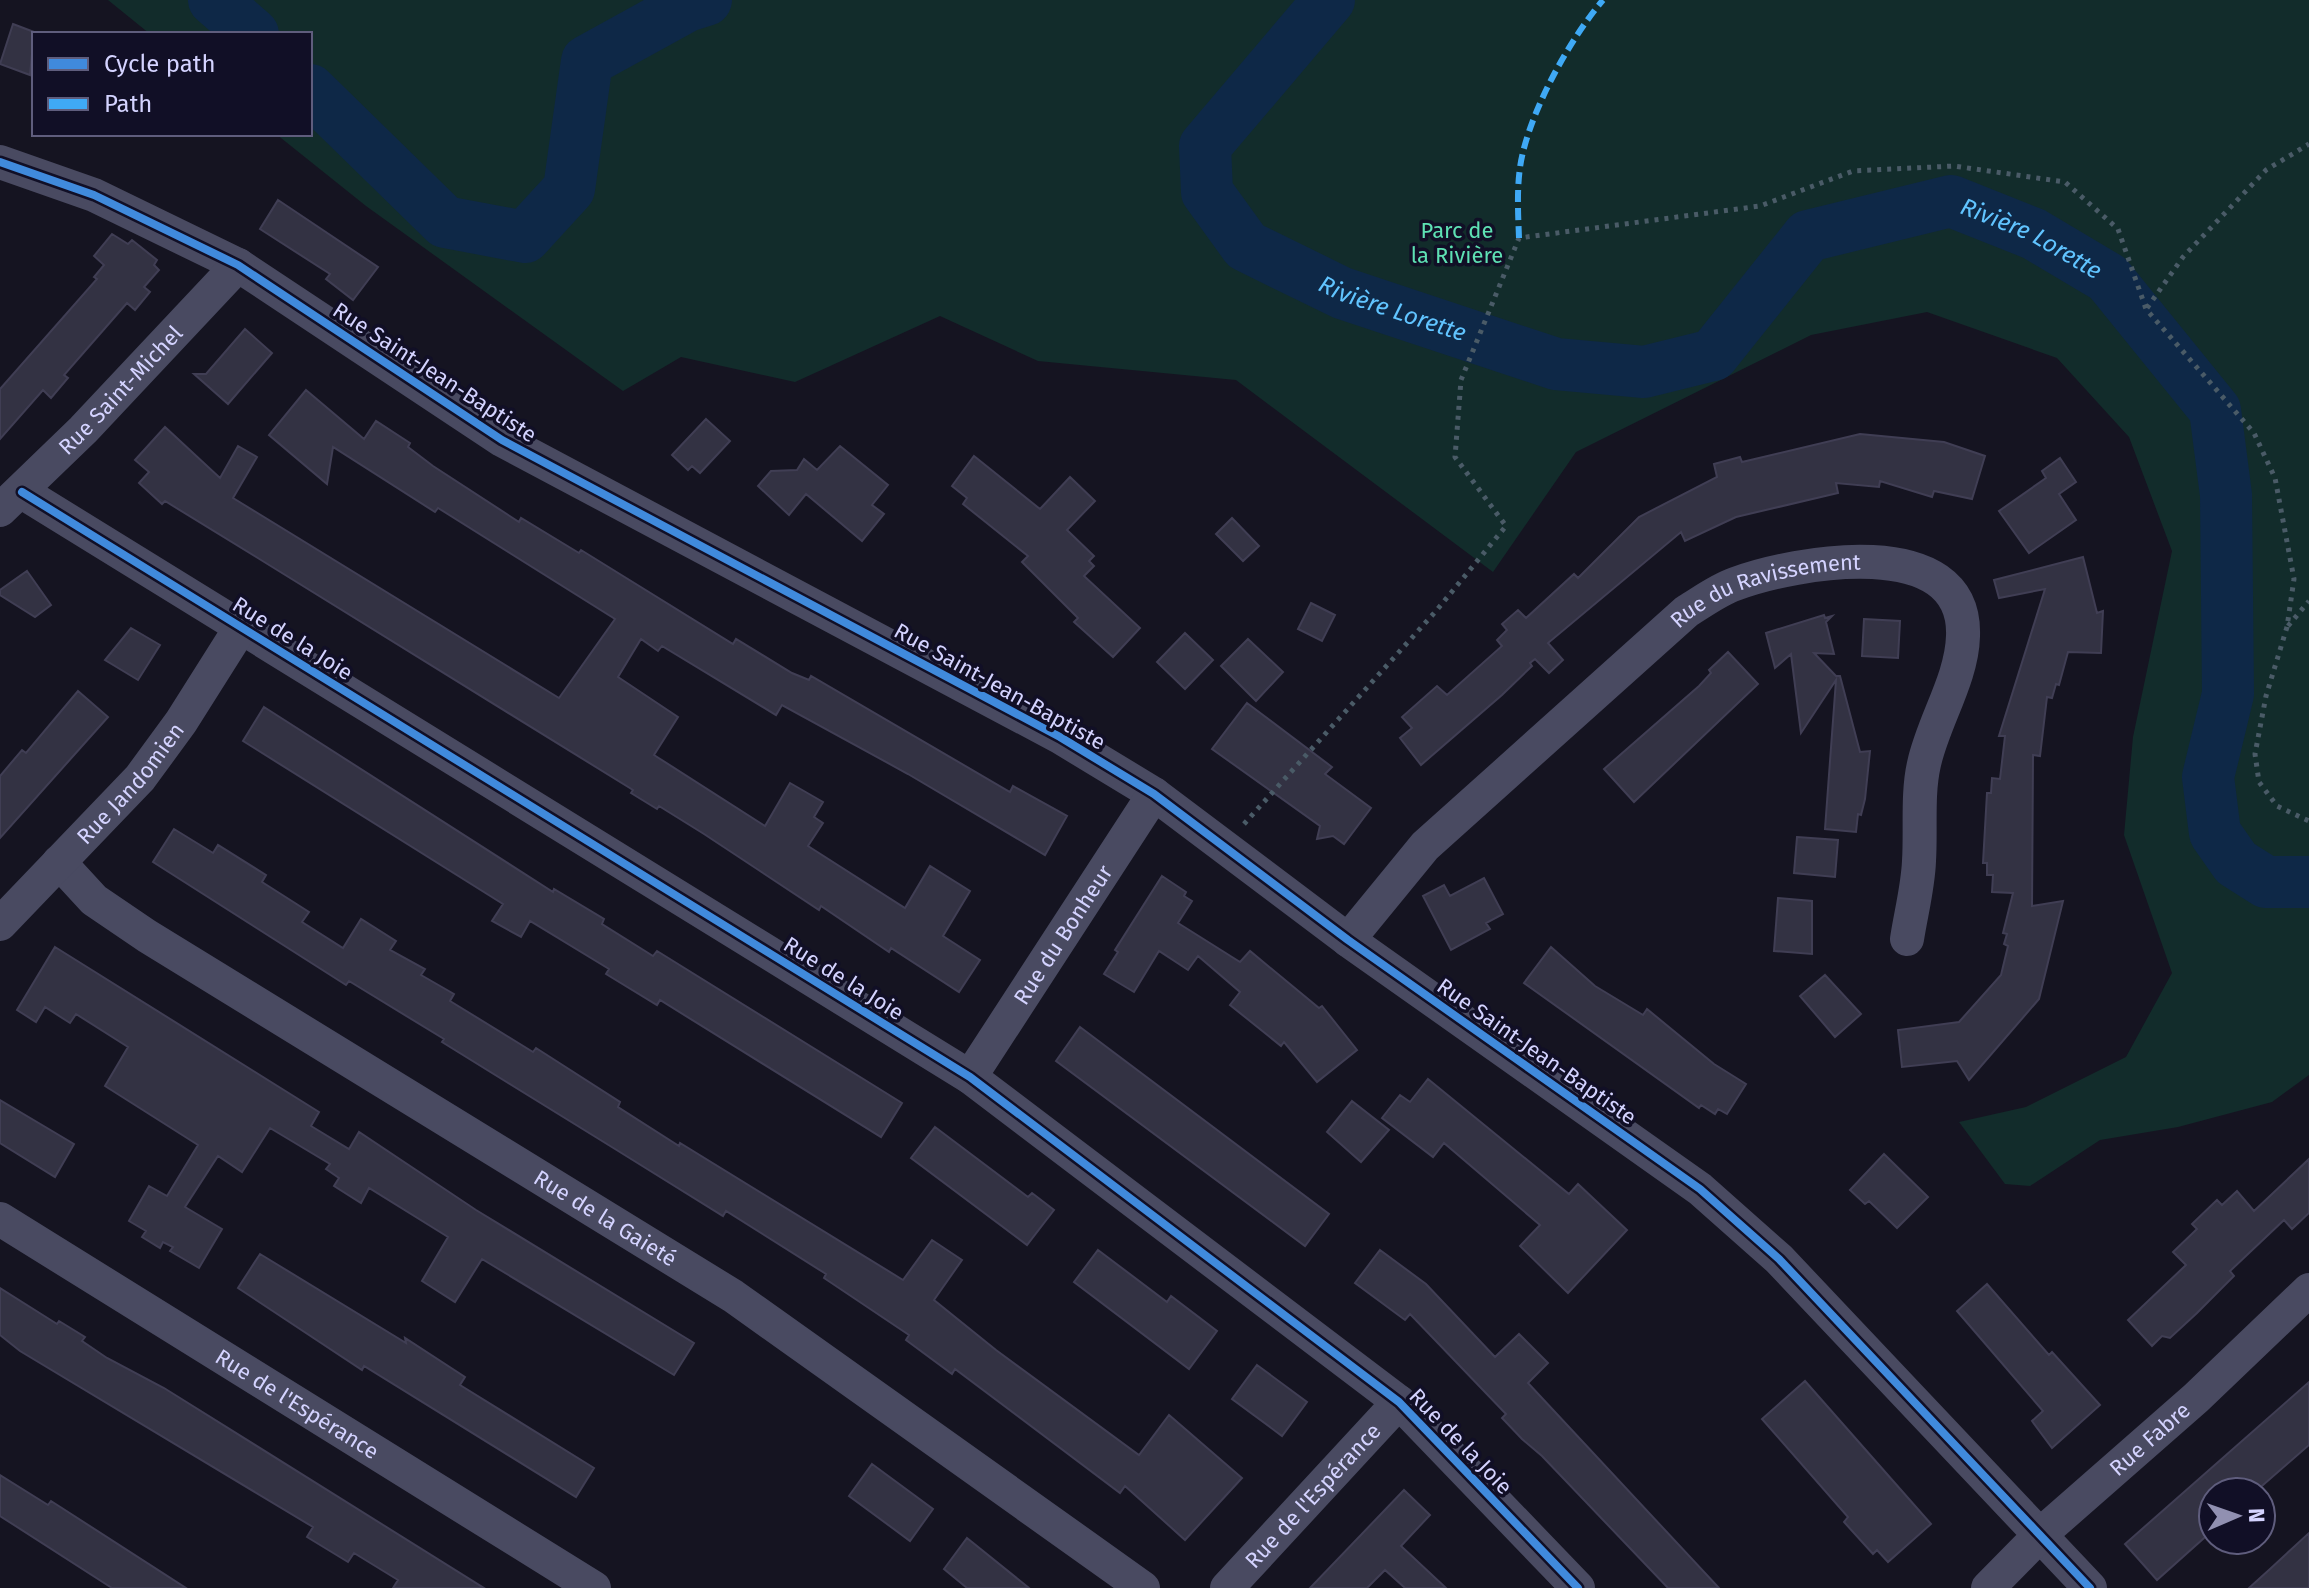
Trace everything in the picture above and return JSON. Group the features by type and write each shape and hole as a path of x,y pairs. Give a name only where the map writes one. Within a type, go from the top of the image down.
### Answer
{"street":[{"name":"Rue Saint-Jean-Baptiste","path":"0,162 94,195 238,265 502,440 1060,737 1154,794 1348,940 1700,1189 1779,1259 2042,1533 2090,1588"},
{"name":"Rue Saint-Michel","path":"11,501 238,265"},
{"name":"Rue de la Joie","path":"11,501 241,627 970,1077 1399,1402 1578,1588"},
{"name":"Rue du Ravissement","path":"1348,940 1425,846 1687,611 1732,585 1829,562 1923,569 1945,586 1958,607 1964,636 1923,765 1919,866 1907,939"},
{"name":"Rue Jandomien","path":"0,924 140,778 181,722 241,627"},
{"name":"Rue du Bonheur","path":"970,1077 1154,794"},
{"name":"Rue de la Gaieté","path":"59,862 94,900 147,936 733,1296 1143,1588"},
{"name":"Rue de l'Espérance","path":"0,1219 594,1588"},
{"name":"Rue Fabre","path":"1988,1588 2042,1533 2196,1398 2309,1290"},
{"name":"Rue de l'Espérance","path":"1227,1588 1399,1402"}],"path":[{"path":"2146,309 2183,257 2266,170 2309,144"},
{"path":"1223,846 1436,611 1506,526 1455,457 1461,380 1519,238 1760,206 1853,171 1954,166 2065,182 2118,229 2146,309 2254,433 2275,478 2294,579 2287,627 2266,696 2255,754 2259,782 2277,806 2309,821"},
{"path":"2287,627 2309,601"}],"green space":[{"name":"Parc de la Rivière","path":"108,0 2309,0 2309,1075 2272,1102 2178,1127 2100,1140 2030,1186 2005,1184 1959,1122 2026,1107 2126,1057 2172,973 2124,835 2133,737 2172,551 2129,437 2057,358 1927,312 1811,335 1576,452 1493,572 1236,380 1038,361 940,316 795,382 681,357 623,391 366,206 278,136 312,136 312,32 148,32"}],"building":[{"path":"13,24 34,32 30,75 0,64"},
{"path":"278,200 378,267 353,300 326,279 330,274 260,229"},
{"path":"112,234 128,244 132,240 157,260 154,265 159,270 144,287 150,292 135,310 127,303 64,375 68,378 51,398 43,390 0,439 0,389 97,279 94,277 104,265 94,256"},
{"path":"245,329 272,353 228,404 194,374 206,374"},
{"path":"306,390 364,439 376,421 410,443 408,447 433,466 519,522 521,518 579,553 581,550 733,644 736,639 792,673 809,680 811,676 1010,792 1013,786 1067,816 1045,855 908,774 782,705 776,715 662,646 658,651 641,639 618,677 678,717 654,755 765,826 790,783 823,802 814,817 823,823 808,846 905,908 930,866 970,891 943,936 980,960 959,992 891,948 889,952 821,906 819,910 704,834 631,793 633,790 165,501 162,504 139,483 149,472 135,460 165,427 220,478 238,446 257,457 233,498 559,698 615,619 438,508 435,512 333,447 327,484 269,435"},
{"path":"706,419 730,441 700,473 692,466 688,470 672,455"},
{"path":"1860,434 1944,442 1985,456 1972,499 1934,491 1932,497 1880,481 1879,487 1836,483 1838,493 1736,517 1685,541 1681,532 1548,643 1563,660 1549,673 1535,659 1530,663 1532,666 1502,695 1421,765 1400,738 1412,728 1402,717 1437,686 1447,695 1502,646 1497,640 1507,630 1502,624 1518,610 1526,618 1574,574 1578,578 1639,517 1717,477 1714,464 1740,457 1742,462"},
{"path":"840,446 888,485 872,505 884,514 862,541 806,494 789,515 758,486 771,471 797,470 804,459 817,470"},
{"path":"974,456 1040,509 1070,477 1095,501 1067,530 1094,556 1089,561 1094,566 1084,576 1140,628 1113,657 1074,622 1078,618 1022,562 1028,556 963,504 967,498 952,486"},
{"path":"2060,458 2076,482 2059,494 2076,520 2029,553 1999,511 2046,478 2042,471"},
{"path":"1232,518 1259,546 1243,561 1216,534"},
{"path":"2083,557 2097,613 2103,611 2101,653 2068,652 2059,685 2056,684 2052,698 2047,697 2040,756 2033,755 2032,906 2063,901 2039,999 1969,1080 1957,1061 1902,1067 1898,1030 1959,1022 2001,975 2008,946 2004,944 2007,934 2003,933 2013,893 1992,892 1993,875 1987,875 1987,863 1983,863 1987,793 1991,793 1992,778 2000,779 2005,736 1999,736 2045,589 1999,598 1994,580"},
{"path":"27,571 51,605 35,617 0,595 0,590"},
{"path":"1311,603 1335,615 1322,641 1298,629"},
{"path":"1824,615 1825,618 1832,616 1826,622 1834,654 1814,653 1836,676 1840,676 1860,752 1870,751 1865,799 1861,815 1858,814 1856,832 1825,829 1836,680 1801,733 1791,654 1775,668 1766,633"},
{"path":"1864,619 1900,621 1898,658 1862,656"},
{"path":"131,628 160,645 138,680 105,660"},
{"path":"1185,633 1213,660 1185,689 1157,662"},
{"path":"1248,639 1283,672 1256,701 1221,666"},
{"path":"1728,652 1758,684 1634,802 1604,769 1699,686 1711,673 1709,670"},
{"path":"78,691 108,717 0,838 0,776 22,750 26,753"},
{"path":"1247,703 1332,767 1325,774 1371,808 1344,844 1333,836 1317,839 1320,826 1212,749"},
{"path":"264,707 553,892 554,889 604,919 602,924 653,956 657,951 902,1103 881,1137 660,1000 657,1005 606,974 609,969 530,921 521,937 492,921 503,904 243,741"},
{"path":"174,829 213,853 218,845 266,875 262,882 309,912 302,922 343,948 361,919 396,941 390,950 425,969 421,975 454,994 450,1001 533,1052 536,1048 620,1102 618,1107 679,1146 680,1143 903,1280 932,1240 962,1260 934,1300 996,1350 1139,1455 1169,1415 1242,1478 1185,1540 1125,1486 1120,1493 955,1369 952,1374 906,1340 909,1335 824,1278 826,1274 726,1211 723,1216 442,1042 444,1039 349,981 346,985 153,862"},
{"path":"1797,837 1838,840 1835,877 1794,873"},
{"path":"1162,876 1186,892 1184,896 1192,901 1178,923 1240,962 1250,951 1319,1008 1322,1006 1357,1050 1317,1082 1284,1042 1281,1046 1230,1005 1240,992 1198,956 1188,970 1159,951 1134,992 1104,974 1118,952 1115,950"},
{"path":"1484,878 1503,914 1486,923 1490,929 1451,950 1423,896 1444,885 1450,896"},
{"path":"1778,898 1812,901 1812,954 1774,951"},
{"path":"55,947 319,1112 311,1126 349,1149 359,1132 476,1210 694,1343 674,1375 482,1259 455,1302 422,1281 448,1237 369,1188 361,1203 334,1186 339,1178 326,1169 330,1164 270,1128 242,1172 218,1156 185,1207 222,1229 199,1268 170,1251 173,1247 163,1242 160,1248 142,1237 146,1231 129,1221 149,1186 167,1196 198,1145 105,1086 128,1047 76,1014 70,1023 45,1007 36,1022 17,1010"},
{"path":"1551,947 1595,986 1643,1015 1647,1009 1714,1064 1746,1084 1727,1114 1718,1109 1715,1114 1701,1105 1699,1108 1524,983"},
{"path":"1825,975 1861,1014 1835,1037 1800,996"},
{"path":"1080,1027 1329,1214 1305,1246 1056,1061"},
{"path":"1428,1079 1569,1194 1578,1184 1627,1230 1568,1293 1520,1246 1540,1225 1444,1143 1433,1157 1382,1118 1400,1095 1410,1102"},
{"path":"0,1100 74,1144 55,1177 0,1143"},
{"path":"1352,1101 1389,1130 1361,1162 1327,1132"},
{"path":"935,1127 1028,1197 1032,1193 1054,1210 1027,1245 911,1158"},
{"path":"1884,1154 1928,1197 1897,1228 1869,1201 1865,1204 1850,1190"},
{"path":"2309,1159 2309,1213 2292,1229 2284,1220 2230,1271 2234,1276 2197,1313 2170,1338 2162,1336 2152,1346 2128,1320 2186,1265 2173,1252 2197,1229 2192,1224 2217,1200 2222,1205 2237,1191 2254,1211"},
{"path":"1098,1250 1167,1302 1171,1296 1217,1331 1189,1369 1074,1282"},
{"path":"1380,1250 1426,1284 1495,1357 1519,1334 1548,1363 1528,1383 1719,1588 1668,1588 1502,1418 1506,1414 1410,1314 1405,1320 1355,1283"},
{"path":"260,1254 406,1343 405,1338 465,1377 460,1385 594,1468 576,1497 364,1366 362,1370 238,1288"},
{"path":"1987,1284 2049,1355 2052,1352 2100,1405 2052,1448 2032,1421 2043,1411 1957,1311"},
{"path":"0,1288 57,1324 59,1321 85,1337 82,1341 107,1358 164,1388 484,1588 393,1588 398,1580 354,1553 348,1562 307,1537 313,1527 20,1351 0,1335"},
{"path":"1257,1365 1307,1402 1282,1436 1232,1399"},
{"path":"1805,1381 1931,1524 1888,1562 1877,1550 1873,1554 1844,1522 1848,1517 1762,1419"},
{"path":"2309,1382 2309,1445 2273,1476 2202,1476"},
{"path":"872,1464 933,1509 910,1541 849,1496"},
{"path":"0,1475 48,1505 51,1501 186,1588 112,1588 0,1516"},
{"path":"2197,1481 2197,1544 2157,1580 2125,1544"},
{"path":"1404,1490 1430,1515 1401,1546 1446,1588 1405,1588 1385,1570 1367,1588 1310,1588"},
{"path":"2309,1533 2309,1588 2249,1588 2270,1569"},
{"path":"967,1538 1029,1588 967,1588 944,1569"}],"waterway":[{"name":"Rivière Lorette","path":"214,0 251,32"},
{"name":"Rivière Lorette","path":"312,92 445,222 525,237 569,189 587,61 687,6 706,0"},
{"name":"Rivière Lorette","path":"1329,0 1205,146 1207,192 1246,246 1342,293 1556,364 1644,372 1713,355 1808,236 1951,201 2034,234 2108,278 2215,410 2226,495 2228,694 2208,777 2215,833 2236,863 2266,882 2309,882"}],"marked path":[{"path":"1519,238 1519,173 1536,113 1578,33 1603,0"}],"cycle path":[{"path":"0,162 94,195 238,265 502,440 1060,737 1154,794 1348,940 1700,1189 1779,1259 2090,1588"},
{"path":"22,492 970,1077 1399,1402 1578,1588"}]}
